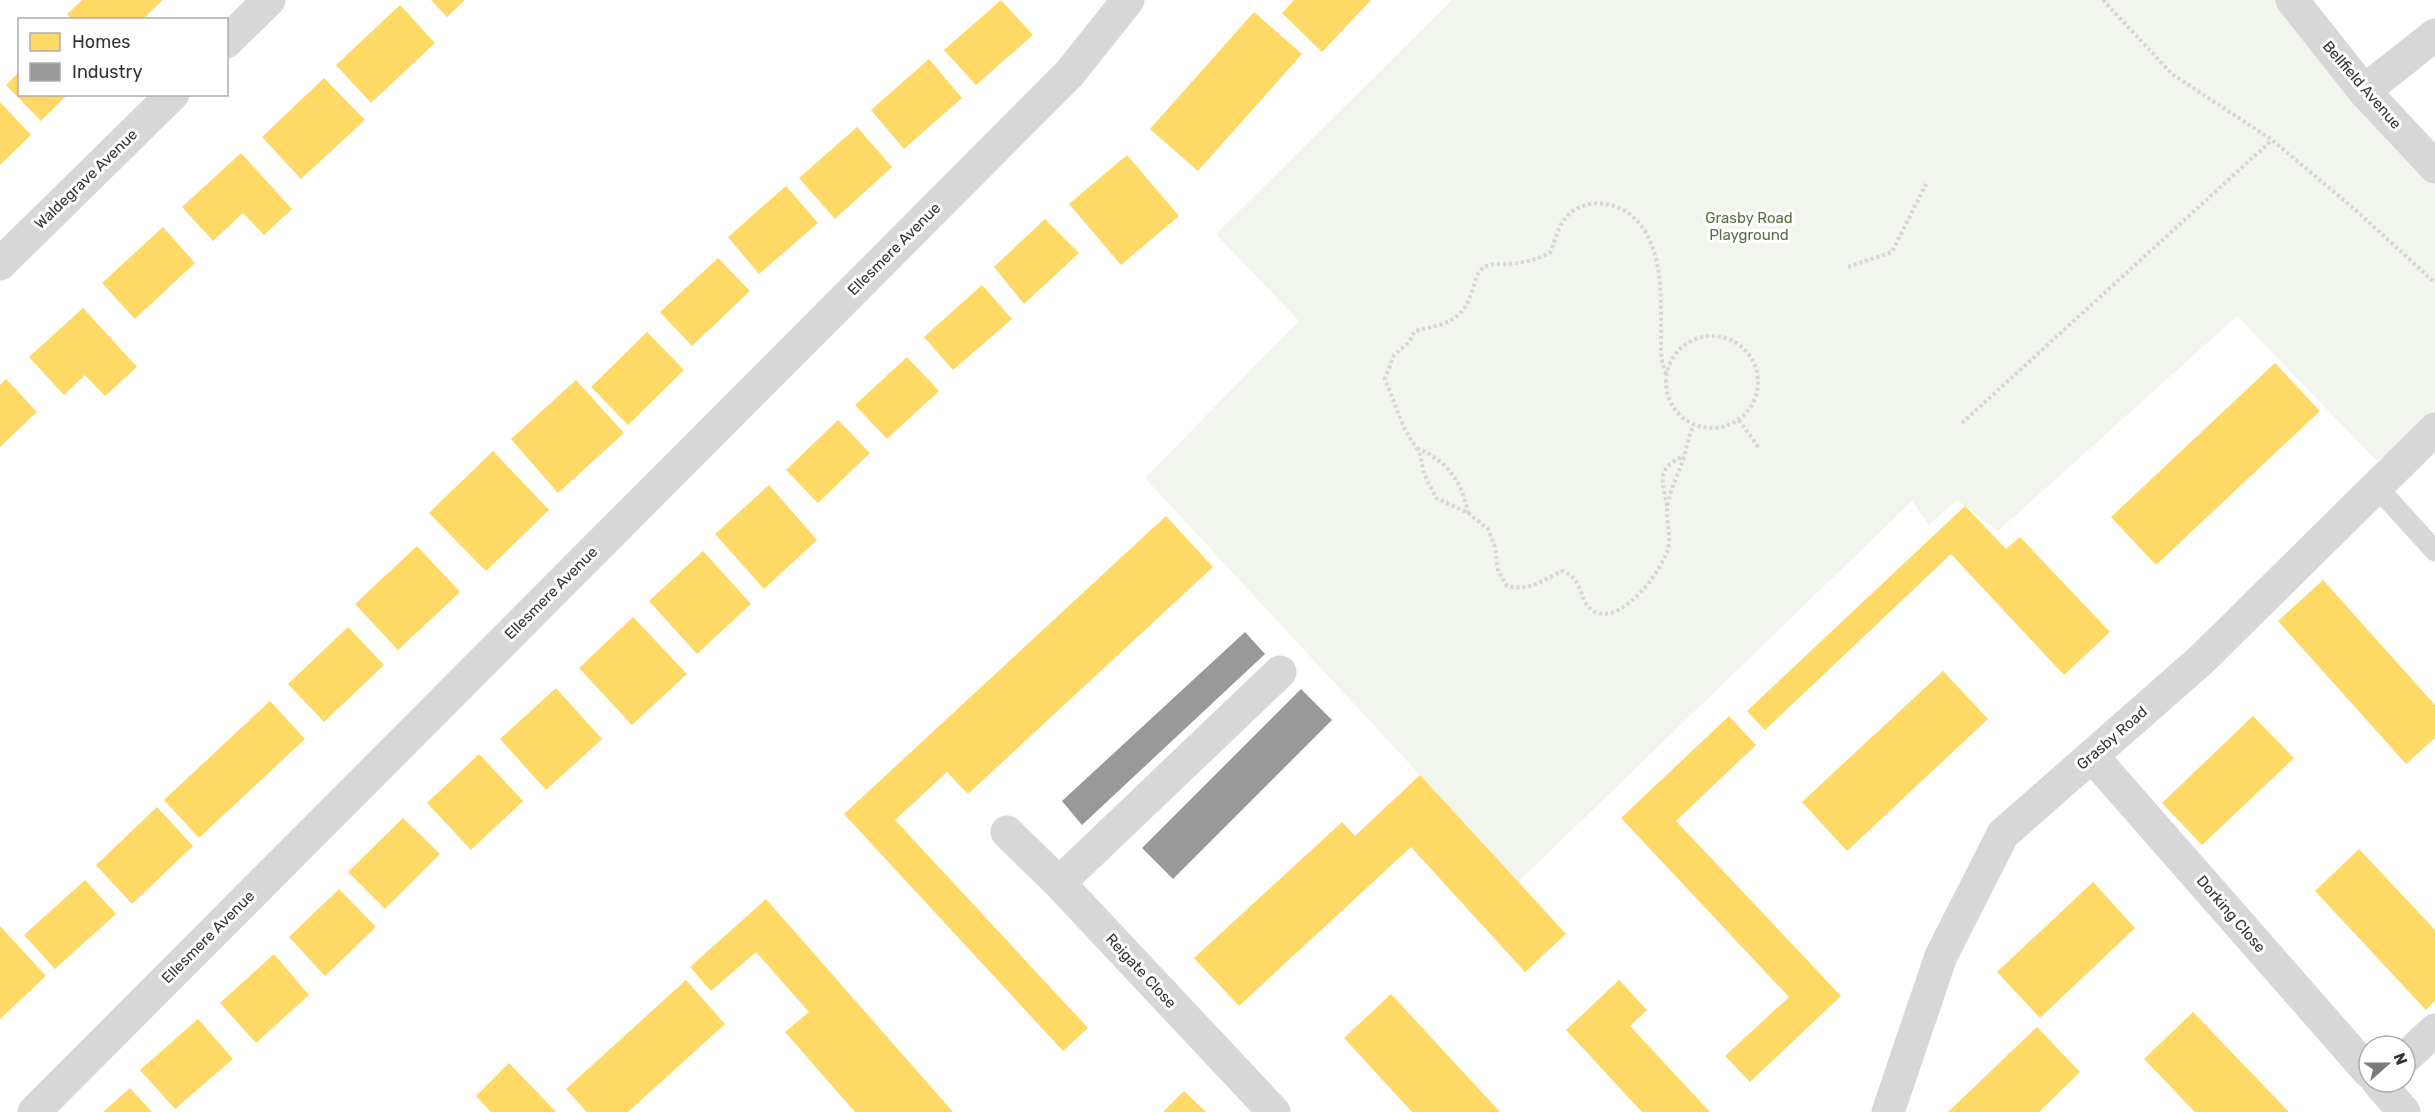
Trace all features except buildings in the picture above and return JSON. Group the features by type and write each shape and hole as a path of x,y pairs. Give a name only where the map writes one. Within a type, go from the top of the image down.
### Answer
{"street":[{"path":"228,40 270,0"},
{"name":"Ellesmere Avenue","path":"34,1112 1069,74 1128,0"},
{"name":"Bellfield Avenue","path":"2292,0 2364,91 2435,167"},
{"path":"2364,91 2435,35"},
{"name":"Waldegrave Avenue","path":"0,264 171,96"},
{"name":"Grasby Road","path":"1888,1112 1941,956 2002,834 2201,660 2435,429"},
{"path":"1059,883 1280,672"},
{"name":"Dorking Close","path":"2092,756 2357,1058"},
{"name":"Reigate Close","path":"1007,832 1059,883 1274,1112"},
{"path":"2417,1047 2435,1030"},
{"name":"Dorking Close","path":"2388,1094 2404,1112"}],"lane":[{"path":"2376,486 2435,551"}],"path":[{"path":"2103,0 2172,74 2272,140 2358,212 2435,283"},
{"path":"1962,423 2272,140"},
{"path":"1848,267 1892,252 1926,184"},
{"path":"1666,374 1660,360 1659,273 1650,240 1640,223 1625,210 1596,203 1583,205 1570,213 1560,225 1550,253 1538,259 1511,264 1491,264 1482,268 1460,316 1448,322 1414,331 1409,342 1394,356 1385,379 1404,428 1420,454 1424,474 1436,498 1468,513 1488,529 1495,547 1498,571 1507,586 1517,589 1528,588 1562,571 1577,580 1588,606 1596,612 1606,614 1624,607 1659,569 1669,545 1667,506 1661,478 1670,462 1684,456"},
{"path":"1707,336 1722,337 1735,342 1747,352 1758,379 1756,395 1749,409 1739,420 1725,427 1709,429 1694,425 1681,417 1671,404 1666,389 1666,374 1671,360 1680,348 1693,340 1707,336"},
{"path":"1739,420 1759,448"},
{"path":"1667,506 1684,456 1687,438 1694,425"},
{"path":"1416,448 1436,456 1455,477 1465,499 1468,513"}],"green space":[{"name":"Grasby Road Playground","path":"1452,0 2293,0 2435,173 2435,420 2377,461 2237,316 1998,531 1957,500 1929,525 1912,501 1517,883 1145,478 1299,321 1216,234"}]}
